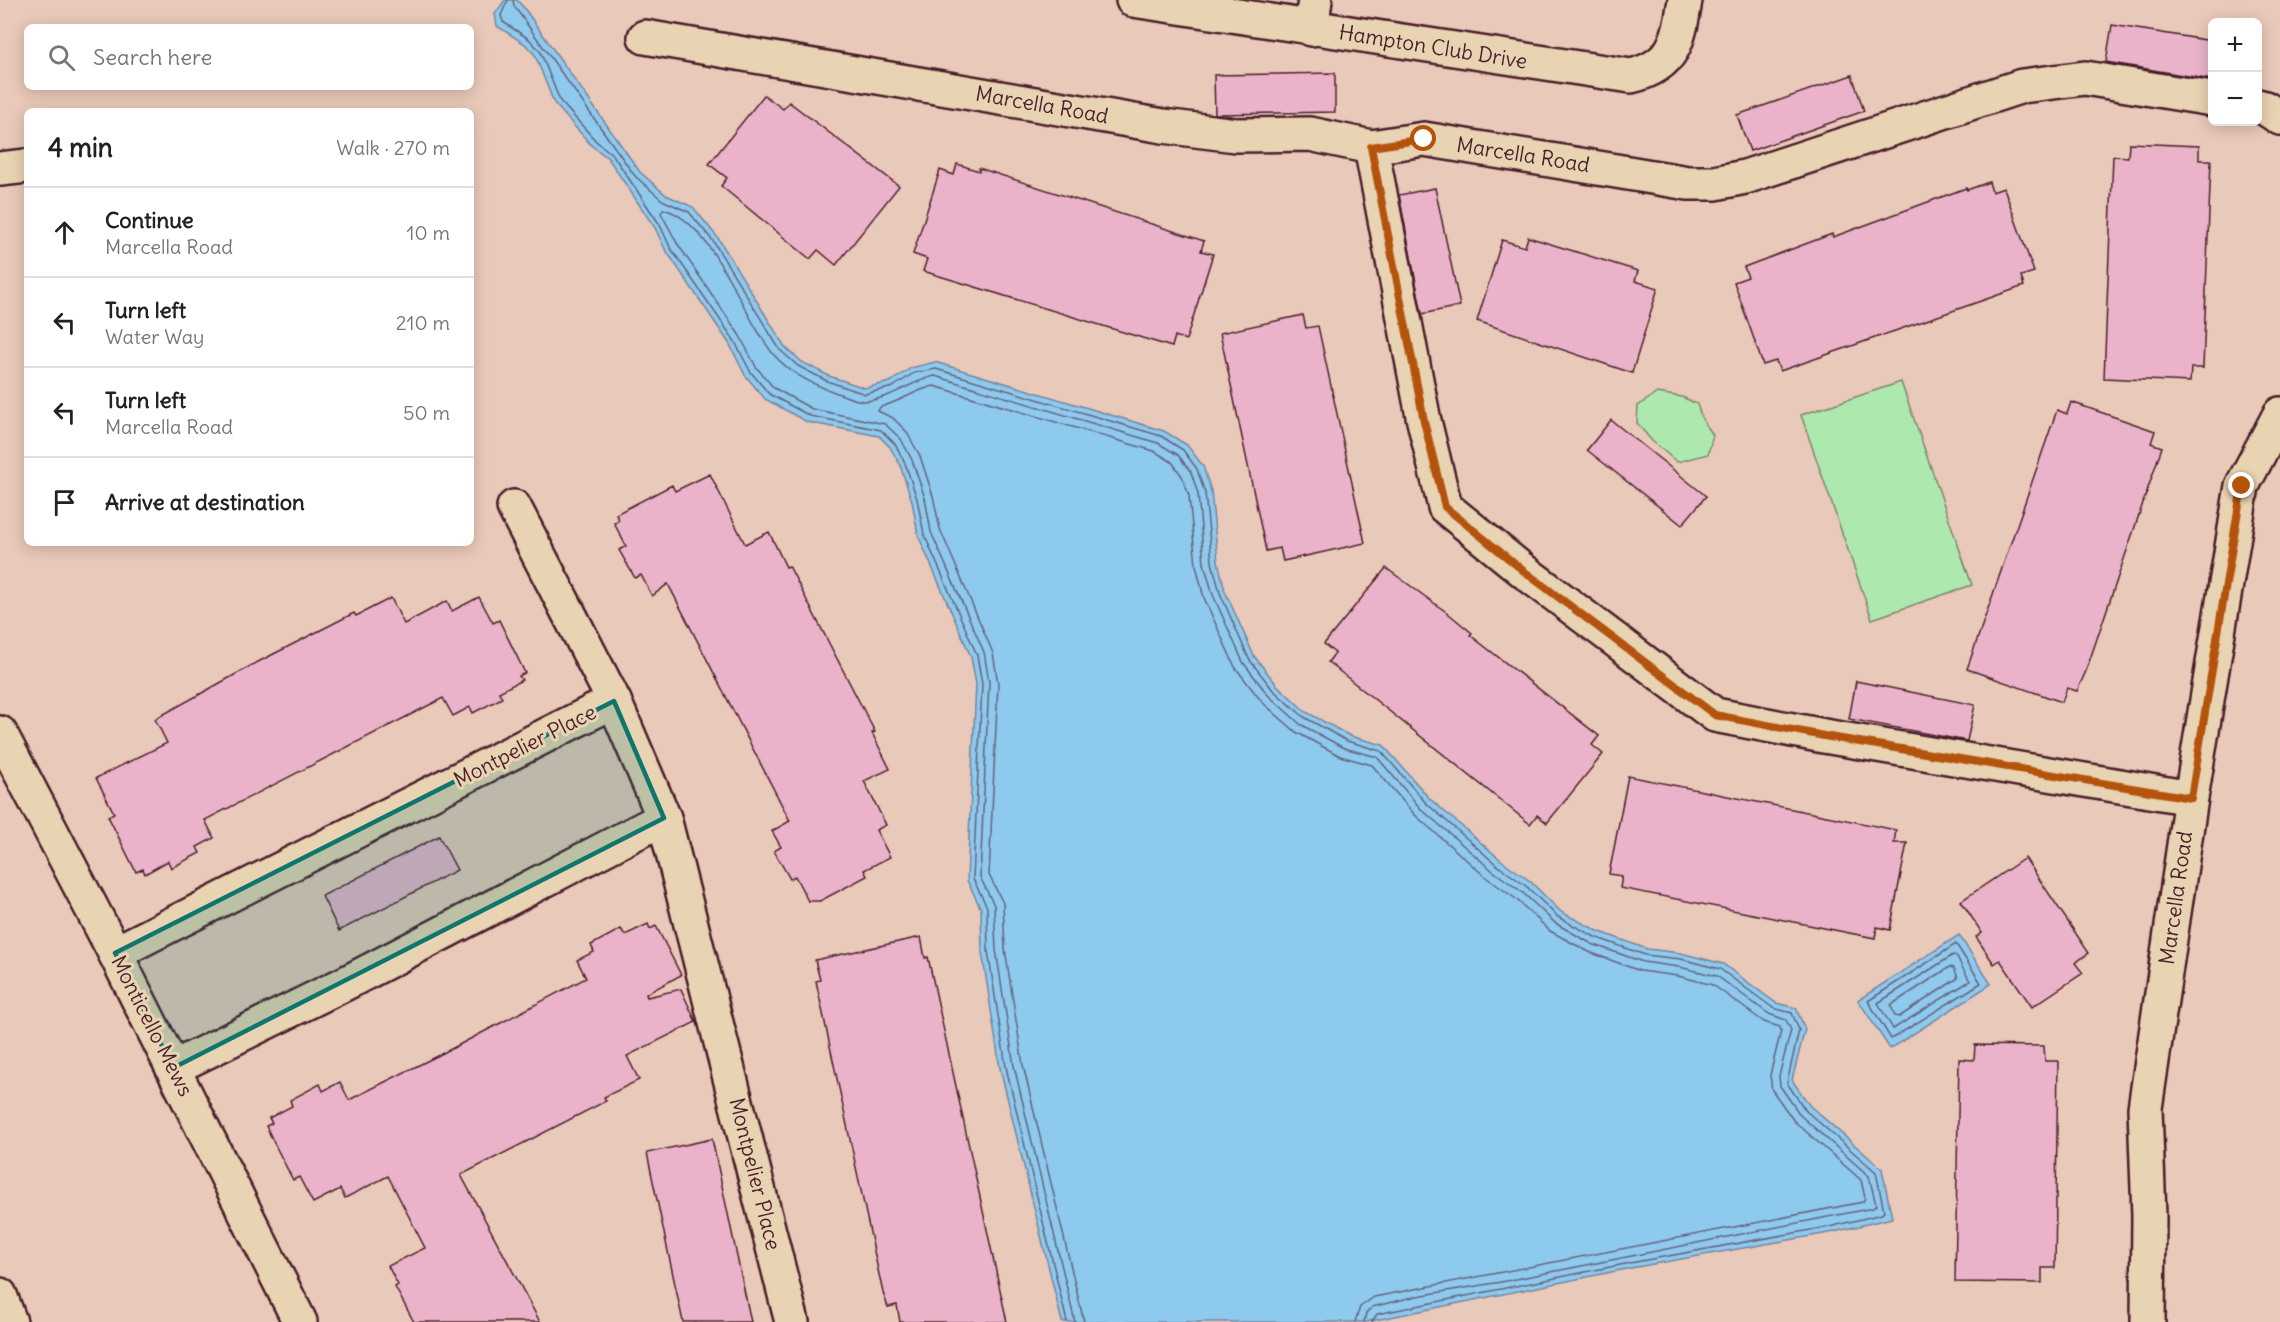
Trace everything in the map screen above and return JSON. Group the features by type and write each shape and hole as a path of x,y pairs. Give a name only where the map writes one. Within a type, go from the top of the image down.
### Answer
{"main road":[{"name":"Hampton Club Drive","path":"1133,0 1313,14 1631,76 1660,65 1669,55 1682,23 1686,0"},
{"name":"Marcella Road","path":"645,37 1163,126 1236,135 1310,134 1371,147 1424,139 1688,183 1715,183 1745,177 2022,86 2085,78 2208,98"},
{"path":"2262,107 2280,118"},
{"path":"1371,147 1424,421 1445,507 1525,572 1715,715 1824,736 2191,798"},
{"path":"0,169 24,166"},
{"name":"Marcella Road","path":"2148,1322 2149,1216 2145,1108 2191,798 2242,486 2280,414"},
{"path":"514,507 614,701"},
{"name":"Montpelier Place","path":"115,953 614,701 664,818 792,1322"},
{"name":"Monticello Mews","path":"0,733 115,953 300,1322"},
{"path":"173,1068 354,979 664,818"},
{"path":"0,1295 10,1322"}],"highlighted area":[{"path":"614,701 664,818 173,1068 115,953"}],"green space":[{"path":"1901,382 1972,585 1872,619 1801,415"},
{"path":"1657,393 1682,397 1697,404 1702,419 1713,435 1708,454 1677,462 1652,441 1637,423 1638,406"}],"water":[{"path":"505,0 517,0 524,8 640,172 666,195 693,207 718,238 785,347 802,362 829,376 865,388 890,382 911,368 935,362 1164,431 1187,445 1203,466 1211,491 1218,561 1225,591 1254,656 1277,685 1306,712 1350,736 1383,745 1430,799 1501,860 1530,881 1561,912 1598,931 1647,949 1681,953 1723,964 1776,1003 1796,1008 1805,1029 1792,1080 1810,1106 1882,1169 1892,1218 1834,1232 1631,1268 1366,1322 1062,1322 1000,1068 982,952 981,909 967,880 976,684 971,657 918,535 912,501 900,465 890,447 879,436 807,422 765,399 745,375 729,343 665,249 655,228 608,158 592,146 554,103 535,55 525,44 497,26 495,14"},
{"path":"1959,935 1991,984 1890,1049 1858,1000"}],"building":[{"path":"2112,25 2208,40 2208,79 2106,62"},
{"path":"1335,73 1335,112 1215,114 1214,75"},
{"path":"1852,75 1864,111 1750,151 1737,115"},
{"path":"764,95 783,109 789,102 899,186 836,265 818,250 810,259 721,186 727,178 709,164"},
{"path":"2129,143 2199,146 2199,160 2211,160 2203,368 2191,368 2190,382 2104,378 2113,156 2128,157"},
{"path":"957,164 979,171 979,168 1204,241 1201,251 1213,254 1186,340 1175,336 1172,347 923,271 927,259 913,254 940,170 954,175"},
{"path":"1989,182 1992,192 2004,188 2034,272 2021,276 2024,286 1780,371 1776,361 1763,365 1734,282 1748,277 1744,267 1832,234 1833,237 1966,188 1967,190"},
{"path":"1435,188 1460,306 1422,314 1399,195"},
{"path":"1528,237 1638,271 1635,281 1658,288 1632,373 1477,321 1502,240 1525,247"},
{"path":"1303,315 1306,328 1318,326 1365,543 1283,561 1280,548 1266,551 1220,333"},
{"path":"2071,402 2155,431 2151,443 2162,447 2086,671 2077,691 2067,688 2062,702 1967,669 2057,410 2067,414"},
{"path":"1611,420 1706,496 1682,525 1587,450"},
{"path":"710,474 745,544 769,532 875,732 872,733 890,769 864,781 886,825 876,830 890,857 864,870 867,876 820,901 808,901 795,876 790,879 774,851 781,847 772,831 790,821 668,584 652,596 641,575 635,578 619,550 626,546 614,523 619,520 616,514 672,485 675,491"},
{"path":"1386,568 1449,614 1472,633 1470,635 1599,736 1592,745 1603,754 1547,823 1537,815 1530,824 1328,662 1335,653 1324,644"},
{"path":"479,597 493,623 499,620 525,673 519,676 522,680 499,692 502,698 473,713 470,707 453,716 443,698 205,820 214,838 197,847 200,853 171,868 168,861 145,874 143,869 136,872 108,816 114,813 96,778 167,743 155,719 256,663 354,613 356,616 391,598 404,624 447,601 452,611"},
{"path":"1856,681 1975,705 1967,741 1849,719"},
{"path":"1628,776 1896,830 1894,843 1907,843 1890,930 1877,927 1875,938 1620,888 1622,876 1609,874"},
{"path":"439,836 457,870 339,931 322,896"},
{"path":"2025,858 2089,953 2075,963 2083,973 2032,1007 2000,960 1994,964 1976,937 1982,933 1961,901"},
{"path":"648,924 650,929 656,926 681,975 646,994 647,997 681,989 696,1022 627,1056 639,1080 604,1097 606,1101 461,1175 540,1322 414,1322 395,1287 398,1285 388,1266 425,1248 388,1176 345,1198 340,1189 313,1203 299,1177 293,1180 266,1126 272,1123 269,1118 292,1106 290,1100 320,1084 323,1091 340,1082 349,1100 453,1048 586,978 577,960 594,952 591,945 621,929 625,935"},
{"path":"921,937 925,958 928,957 1007,1322 900,1322 897,1305 888,1307 883,1293 816,981 820,980 815,960"},
{"path":"1975,1045 2044,1046 2045,1061 2058,1061 2055,1268 2042,1268 2042,1283 1955,1282 1959,1059 1974,1060"},
{"path":"712,1139 751,1322 683,1322 647,1153"}],"route":[{"path":"1424,139 1371,147 1424,421 1445,507 1525,572 1715,715 1824,736 2191,798 2242,486"}]}
